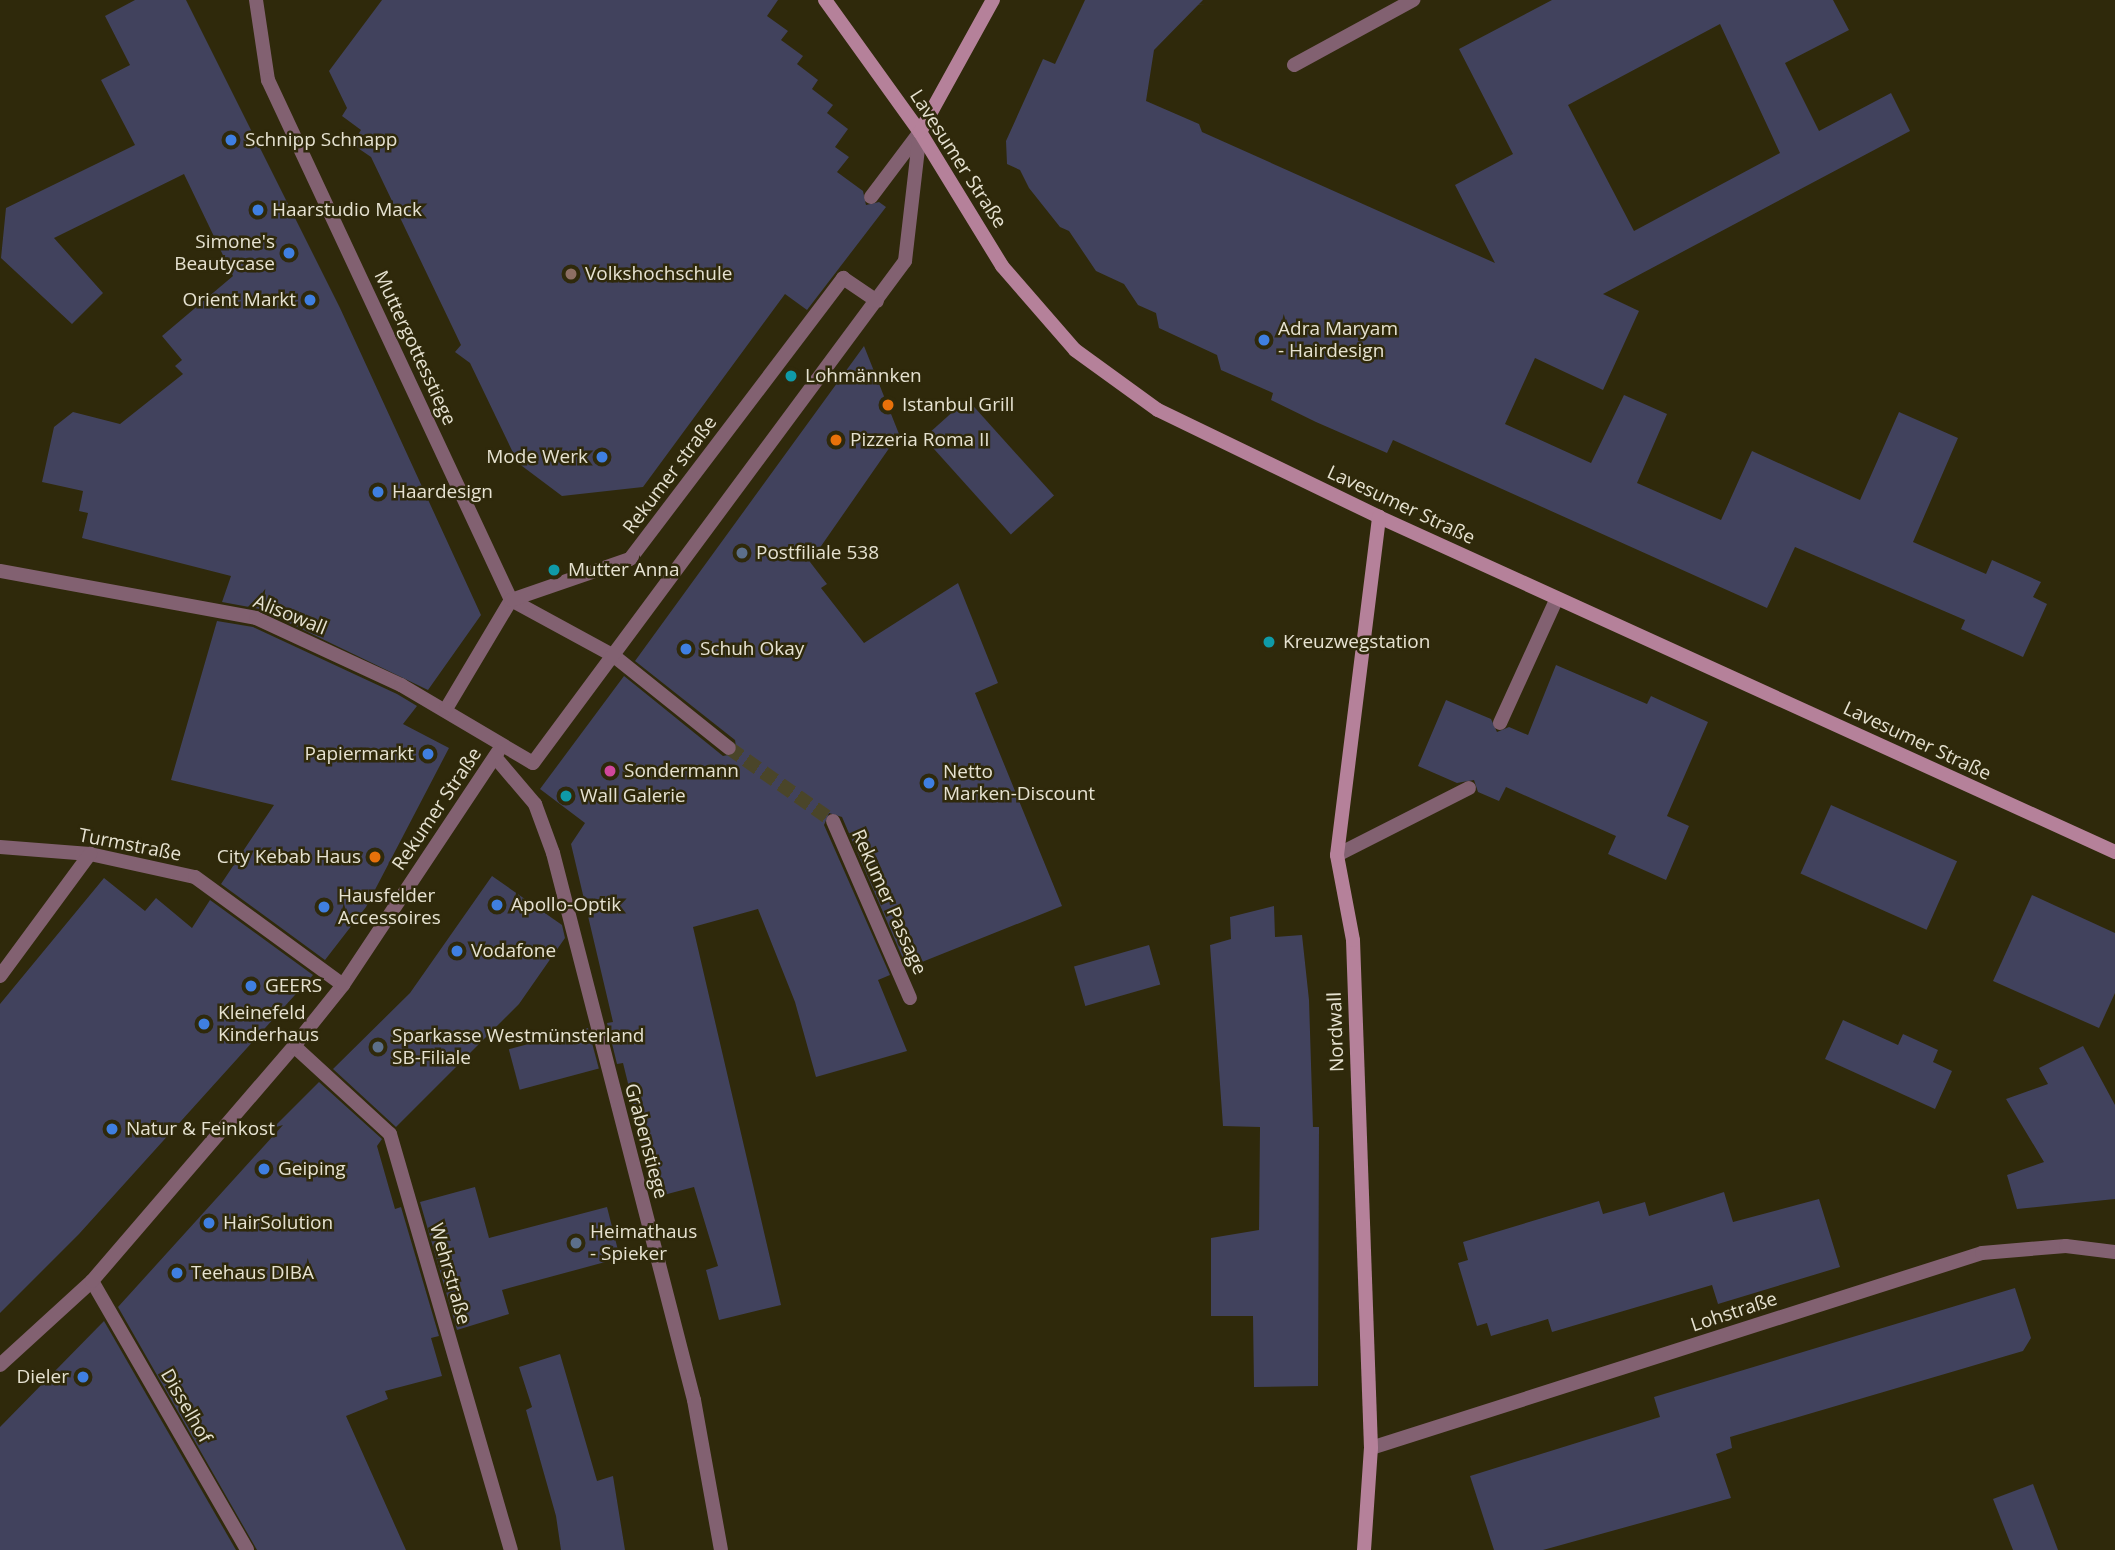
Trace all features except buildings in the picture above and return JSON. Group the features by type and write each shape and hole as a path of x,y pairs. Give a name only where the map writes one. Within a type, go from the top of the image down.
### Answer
{"street":[{"name":"Muttergottesstiege","path":"256,0 268,80 511,600"},
{"name":"Lavesumer Straße","path":"825,0 920,132 1002,266 1075,350 1157,410 1379,517 2115,852"},
{"path":"871,197 920,132 993,0"},
{"path":"1294,65 1413,0"},
{"name":"Rekumer Straße","path":"0,1365 92,1281 294,1046 343,985 504,744 533,763 614,656 905,261 920,132"},
{"name":"Rekumer straße","path":"511,600 630,559 844,278 877,301"},
{"name":"Nordwall","path":"1364,1550 1371,1448 1353,940 1337,855 1379,517"},
{"name":"Alisowall","path":"0,571 256,618 401,685 504,744"},
{"path":"1500,723 1558,598"},
{"path":"446,709 511,600 614,656 729,748"},
{"name":"Grabenstiege","path":"495,757 535,804 553,853 694,1400 721,1550"},
{"path":"1337,855 1469,788"},
{"name":"Rekumer Passage","path":"833,821 910,998"},
{"name":"Turmstraße","path":"0,847 90,854 195,877 343,985"},
{"path":"0,976 90,854"},
{"name":"Wehrstraße","path":"294,1046 390,1134 510,1550"},
{"name":"Lohstraße","path":"1371,1448 1982,1253 2066,1246 2115,1252"},
{"name":"Disselhof","path":"92,1281 247,1550"}],"tunnel":[{"path":"729,748 833,821"}],"place":[{"name":"Schnipp Schnapp","path":"231,140"},
{"name":"Haarstudio Mack","path":"258,210"},
{"name":"Simone's Beautycase","path":"289,253"},
{"name":"Volkshochschule","path":"571,274"},
{"name":"Orient Markt","path":"310,300"},
{"name":"Adra Maryam - Hairdesign","path":"1264,340"},
{"name":"Lohmännken","path":"791,376"},
{"name":"Istanbul Grill","path":"888,405"},
{"name":"Pizzeria Roma II","path":"836,440"},
{"name":"Mode Werk","path":"602,457"},
{"name":"Haardesign","path":"378,492"},
{"name":"Postfiliale 538","path":"742,553"},
{"name":"Mutter Anna","path":"554,570"},
{"name":"Kreuzwegstation","path":"1269,642"},
{"name":"Schuh Okay","path":"686,649"},
{"name":"Papiermarkt","path":"428,754"},
{"name":"Sondermann","path":"610,771"},
{"name":"Netto Marken-Discount","path":"929,783"},
{"name":"Wall Galerie","path":"566,796"},
{"name":"City Kebab Haus","path":"375,857"},
{"name":"Apollo-Optik","path":"497,905"},
{"name":"Hausfelder Accessoires","path":"324,907"},
{"name":"Vodafone","path":"457,951"},
{"name":"GEERS","path":"251,986"},
{"name":"Kleinefeld Kinderhaus","path":"204,1024"},
{"name":"Sparkasse Westmünsterland SB-Filiale","path":"378,1047"},
{"name":"Natur & Feinkost","path":"112,1129"},
{"name":"Geiping","path":"264,1169"},
{"name":"HairSolution","path":"209,1223"},
{"name":"Heimathaus - Spieker","path":"576,1243"},
{"name":"Teehaus DIBA","path":"177,1273"},
{"name":"Dieler","path":"83,1377"}]}
